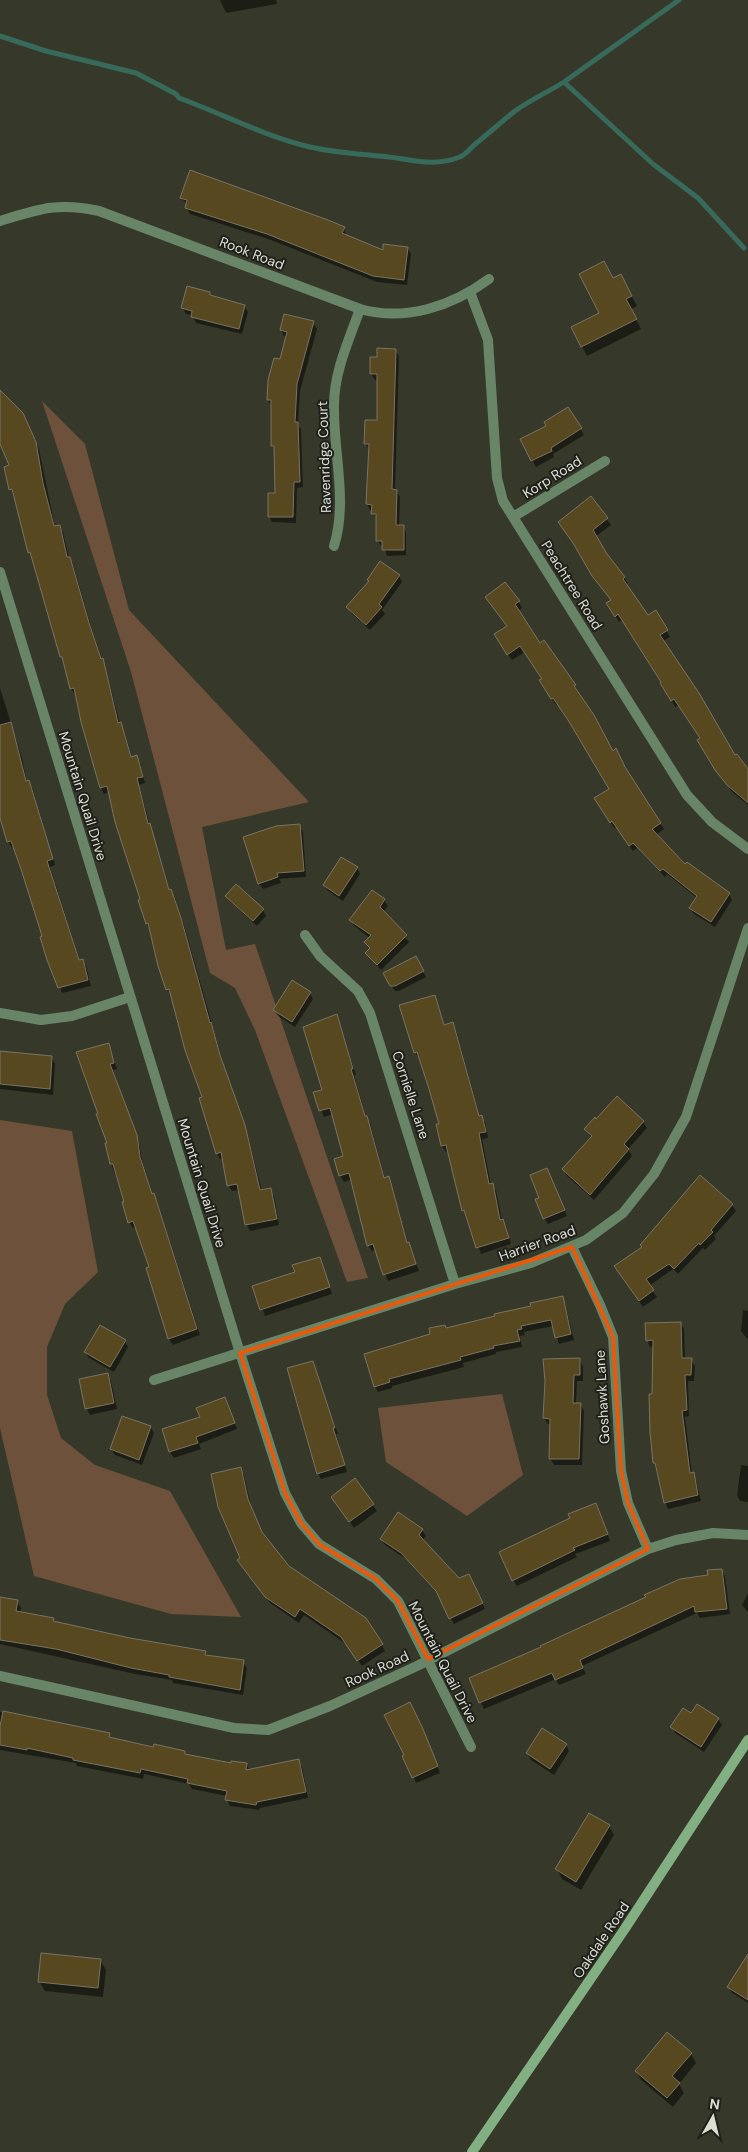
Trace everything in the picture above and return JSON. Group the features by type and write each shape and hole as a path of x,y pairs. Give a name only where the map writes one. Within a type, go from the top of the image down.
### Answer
{"main road":[{"name":"Oakdale Road","path":"472,2152 624,1930 748,1740"}],"street":[{"name":"Rook Road","path":"0,221 54,206 76,206 99,211 360,309 388,314 416,313 470,292 489,279"},
{"name":"Peachtree Road","path":"470,292 488,340 497,478 502,501 514,517 687,795 712,822 748,849"},
{"name":"Ravenridge Court","path":"334,546 339,531 340,511 334,404 339,369 360,309"},
{"name":"Korp Road","path":"514,517 605,461"},
{"name":"Mountain Quail Drive","path":"0,572 240,1353 285,1493 301,1524 319,1544 376,1579 398,1601 470,1747"},
{"name":"Harrier Road","path":"154,1380 455,1284 531,1264 586,1240 623,1212 654,1174 686,1117 748,928"},
{"name":"Cornielle Lane","path":"305,935 320,956 358,991 370,1012 455,1284"},
{"path":"0,1013 49,1020 72,1016 130,997"},
{"name":"Goshawk Lane","path":"572,1247 613,1337 621,1471 628,1503 648,1549"},
{"name":"Rook Road","path":"0,1676 234,1728 268,1730 330,1706 648,1549 676,1540 713,1533 748,1535"}],"highlighted area":[{"path":"572,1247 613,1337 621,1471 628,1503 648,1549 428,1659 398,1601 376,1579 319,1544 301,1523 285,1493 240,1353"}],"shaded area":[{"path":"42,401 85,444 129,610 309,802 202,827 226,950 255,944 368,1278 347,1282 255,1030 235,988 210,973 131,672"},
{"path":"0,1120 72,1131 98,1272 65,1304 47,1347 47,1395 61,1438 95,1465 170,1491 241,1617 171,1614 34,1576 0,1428"},
{"path":"502,1394 523,1475 467,1516 386,1462 378,1408"}],"building":[{"path":"190,170 345,227 342,233 383,250 383,244 408,247 404,280 373,276 267,234 185,208 187,200 180,198"},
{"path":"604,261 613,278 621,274 632,296 626,299 637,319 581,347 571,327 599,313 579,274"},
{"path":"187,286 245,305 239,329 191,317 192,311 181,308"},
{"path":"284,314 314,321 297,384 295,422 298,422 300,482 294,482 293,517 268,517 268,493 275,493 274,446 271,446 271,400 267,400 268,380 274,358 280,359 287,332 280,330"},
{"path":"377,348 396,349 392,489 397,490 396,525 404,525 404,550 382,550 382,541 376,541 376,514 371,514 372,505 366,504 369,444 364,444 365,420 377,420 377,374 370,374 370,357 377,357"},
{"path":"0,390 23,413 36,442 43,483 54,526 60,525 67,557 70,557 89,623 101,659 103,658 118,723 121,722 131,757 137,755 143,777 137,778 148,824 150,823 169,890 171,889 181,918 210,1023 245,1125 260,1190 271,1188 277,1219 245,1225 237,1184 227,1186 221,1152 216,1154 199,1098 202,1097 185,1050 169,989 166,990 158,966 148,923 146,924 138,900 140,899 115,822 107,786 100,788 81,722 74,688 70,689 30,552 28,553 12,489 9,490 4,467 9,465 0,444"},
{"path":"568,407 582,428 551,448 552,451 531,461 520,439 546,426 544,422"},
{"path":"591,496 608,518 593,530 648,615 656,610 668,630 660,635 699,693 735,755 737,754 748,769 748,803 727,785 715,770 697,740 700,738 674,699 671,701 618,614 615,617 606,603 611,600 592,576 573,543 558,522"},
{"path":"380,561 400,575 379,604 382,607 366,625 346,607 369,581 367,580"},
{"path":"505,582 520,601 515,604 540,643 544,640 576,685 574,686 594,715 613,751 616,748 625,767 661,823 652,829 685,864 687,862 730,893 711,922 689,908 697,896 663,869 660,871 633,843 629,846 612,821 610,823 594,798 609,789 568,720 553,698 551,699 539,680 542,679 520,646 507,655 494,634 507,626 485,597"},
{"path":"11,722 26,781 29,780 53,859 47,861 79,960 83,959 88,980 58,988 47,960 40,937 42,936 21,869 11,841 7,842 0,818 0,725"},
{"path":"300,824 304,871 277,873 278,877 258,884 243,837 276,826"},
{"path":"341,857 358,867 339,896 323,885"},
{"path":"236,884 264,909 253,921 225,896"},
{"path":"372,890 385,899 380,907 407,935 377,965 365,953 370,948 364,942 371,935 349,920"},
{"path":"416,956 424,971 395,986 390,986 383,973"},
{"path":"292,980 311,992 292,1022 273,1010"},
{"path":"435,995 444,1025 453,1022 479,1116 482,1115 486,1132 479,1133 489,1184 493,1183 500,1220 503,1219 509,1238 476,1248 464,1210 462,1211 446,1145 441,1146 436,1124 439,1124 429,1089 417,1052 414,1053 399,1005"},
{"path":"337,1014 353,1069 351,1069 365,1116 367,1116 384,1178 389,1176 407,1243 409,1242 416,1264 383,1275 373,1244 367,1246 349,1173 339,1176 334,1159 343,1156 330,1108 319,1111 313,1092 322,1090 303,1027"},
{"path":"109,1043 114,1063 110,1064 137,1135 140,1157 152,1194 154,1193 197,1329 168,1339 146,1268 149,1267 133,1221 128,1223 113,1164 110,1164 105,1143 107,1143 76,1052"},
{"path":"0,1051 52,1056 50,1089 0,1084"},
{"path":"617,1096 644,1121 624,1144 629,1149 590,1195 562,1169 592,1136 584,1129"},
{"path":"547,1168 565,1210 543,1219 535,1199 539,1198 530,1175"},
{"path":"700,1175 733,1204 711,1230 713,1232 700,1245 699,1243 674,1269 669,1264 646,1279 654,1290 639,1301 614,1266 642,1247 640,1245"},
{"path":"320,1257 330,1287 260,1310 252,1286 295,1272 292,1265"},
{"path":"563,1296 571,1334 555,1338 551,1320 521,1326 522,1329 517,1330 520,1341 493,1346 494,1348 460,1357 461,1360 389,1379 390,1382 374,1387 364,1354 430,1334 429,1328 445,1325 446,1328 495,1316 494,1314 531,1306 530,1303"},
{"path":"681,1322 682,1358 692,1358 691,1375 685,1375 687,1410 682,1411 690,1473 694,1472 698,1495 664,1503 655,1463 653,1463 649,1394 652,1394 653,1340 646,1341 645,1323"},
{"path":"100,1325 126,1340 110,1367 84,1352"},
{"path":"580,1358 580,1375 574,1375 573,1403 581,1403 579,1459 549,1459 550,1419 543,1418 545,1381 543,1359"},
{"path":"313,1361 345,1465 317,1474 287,1368"},
{"path":"108,1373 114,1403 85,1409 79,1379"},
{"path":"225,1397 235,1423 196,1437 198,1443 169,1452 162,1429 200,1417 196,1408"},
{"path":"122,1416 151,1426 139,1460 110,1449"},
{"path":"241,1467 248,1499 262,1532 289,1566 366,1618 383,1644 357,1661 341,1637 300,1609 295,1617 265,1597 237,1560 240,1558 218,1507 211,1474"},
{"path":"355,1478 374,1504 349,1522 331,1497"},
{"path":"596,1503 608,1534 573,1548 575,1550 512,1581 499,1552 570,1518 568,1514"},
{"path":"398,1512 423,1529 419,1535 459,1578 469,1574 483,1603 449,1619 436,1591 401,1553 380,1539"},
{"path":"722,1569 727,1609 695,1612 694,1606 580,1660 583,1668 555,1680 552,1673 479,1703 469,1678 541,1647 680,1579 708,1575 707,1570"},
{"path":"0,1597 18,1600 16,1611 54,1618 53,1621 130,1638 206,1651 205,1655 244,1660 240,1690 169,1677 169,1675 131,1668 56,1649 0,1640"},
{"path":"410,1702 438,1766 412,1778 402,1756 404,1755 384,1715"},
{"path":"697,1704 719,1718 701,1747 670,1727 683,1708 691,1713"},
{"path":"3,1711 110,1733 109,1737 153,1747 154,1744 185,1751 185,1754 231,1763 231,1761 247,1763 246,1770 299,1759 306,1792 257,1802 256,1805 225,1800 227,1791 187,1783 188,1779 141,1769 140,1773 73,1760 73,1758 27,1748 27,1750 0,1745 0,1726"},
{"path":"542,1728 567,1744 550,1769 526,1753"},
{"path":"589,1813 610,1825 576,1882 555,1869"},
{"path":"41,1953 101,1959 98,1988 38,1982"},
{"path":"748,1954 748,2000 727,1987"},
{"path":"667,2032 692,2053 672,2076 680,2083 667,2098 635,2071"}],"waterway":[{"path":"564,82 679,0"},
{"path":"0,36 46,51 136,73 176,94 179,98 260,131 293,142 330,151 424,162 441,162 462,156 515,111 564,82 653,164 698,198 744,248"}]}
